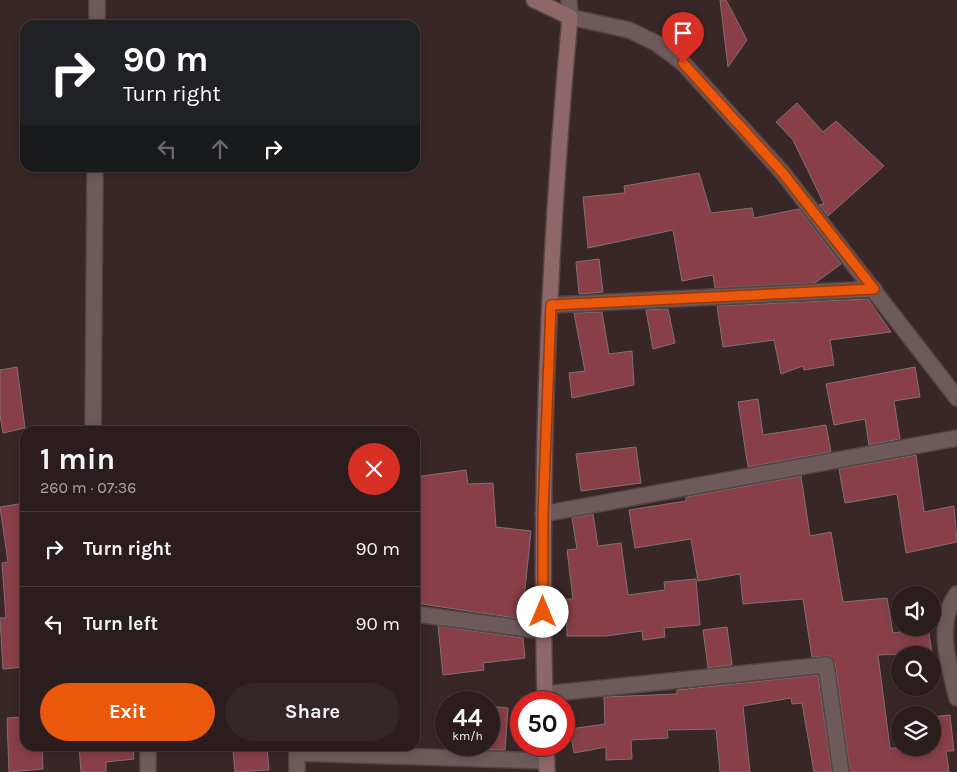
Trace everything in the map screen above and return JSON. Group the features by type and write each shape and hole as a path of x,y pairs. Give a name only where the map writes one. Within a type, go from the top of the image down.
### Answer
{"main road":[{"path":"534,0 570,17 561,112 543,514 545,691"}],"street":[{"path":"97,0 97,20"},
{"path":"570,0 570,17 629,30 656,42 683,63 782,172 957,398"},
{"path":"93,426 95,172"},
{"path":"551,305 874,289"},
{"path":"543,514 957,438"},
{"path":"957,594 948,606 946,625 947,646 957,698"},
{"path":"420,615 543,631"},
{"path":"575,694 826,665 842,772"},
{"path":"148,751 148,772"},
{"path":"297,751 297,772"},
{"path":"313,751 547,766"}],"building":[{"path":"720,0 726,0 747,40 728,67"},
{"path":"797,103 823,132 836,121 884,166 828,216 819,205 824,204 793,140 776,122"},
{"path":"699,173 711,213 752,208 754,218 799,209 841,264 815,283 715,288 713,275 682,281 673,230 588,248 583,197 625,193 624,186"},
{"path":"599,259 603,292 579,294 576,262"},
{"path":"868,299 891,332 830,340 834,365 804,370 803,366 781,374 774,340 723,347 717,306"},
{"path":"668,309 675,343 653,349 646,310"},
{"path":"602,312 609,354 632,351 634,385 572,398 569,373 585,371 574,313"},
{"path":"17,367 25,426 20,426 20,429 3,433 0,415 0,370"},
{"path":"915,367 920,397 894,401 900,439 869,445 865,419 834,425 826,384"},
{"path":"758,399 763,435 826,425 831,452 748,467 738,402"},
{"path":"636,447 641,483 581,491 576,454"},
{"path":"916,455 924,512 954,506 957,542 906,553 897,494 845,503 839,469"},
{"path":"466,470 468,484 493,483 496,527 531,531 522,619 420,604 420,476"},
{"path":"801,476 810,536 831,532 843,602 887,598 891,621 891,636 929,636 931,646 891,646 891,655 878,655 891,756 941,756 941,716 950,715 954,751 946,751 949,772 850,772 835,663 829,656 812,657 803,599 743,604 740,574 698,581 691,539 635,548 629,510 686,501 686,497"},
{"path":"20,504 20,667 3,669 0,618 6,618 2,563 8,562 0,507"},
{"path":"593,514 598,546 621,543 628,595 665,590 664,582 696,579 700,625 664,628 665,637 643,640 642,631 606,636 567,636 566,599 573,599 567,550 577,549 572,518"},
{"path":"438,626 523,638 525,658 483,663 484,670 443,675"},
{"path":"727,627 732,665 708,668 703,630"},
{"path":"818,675 832,772 814,772 802,703 792,704 791,698 743,706 750,772 720,772 716,729 667,730 668,738 631,740 632,759 606,760 606,747 575,753 575,728 605,724 604,697 677,694 677,690"},
{"path":"500,707 508,708 505,750 500,750"},
{"path":"20,717 20,751 42,751 43,769 9,772 7,718"},
{"path":"79,751 133,751 134,759 106,762 106,772 81,772"},
{"path":"233,751 267,751 269,770 235,772"}],"route":[{"path":"543,612 543,514 551,305 874,289 782,172 683,63"}]}
